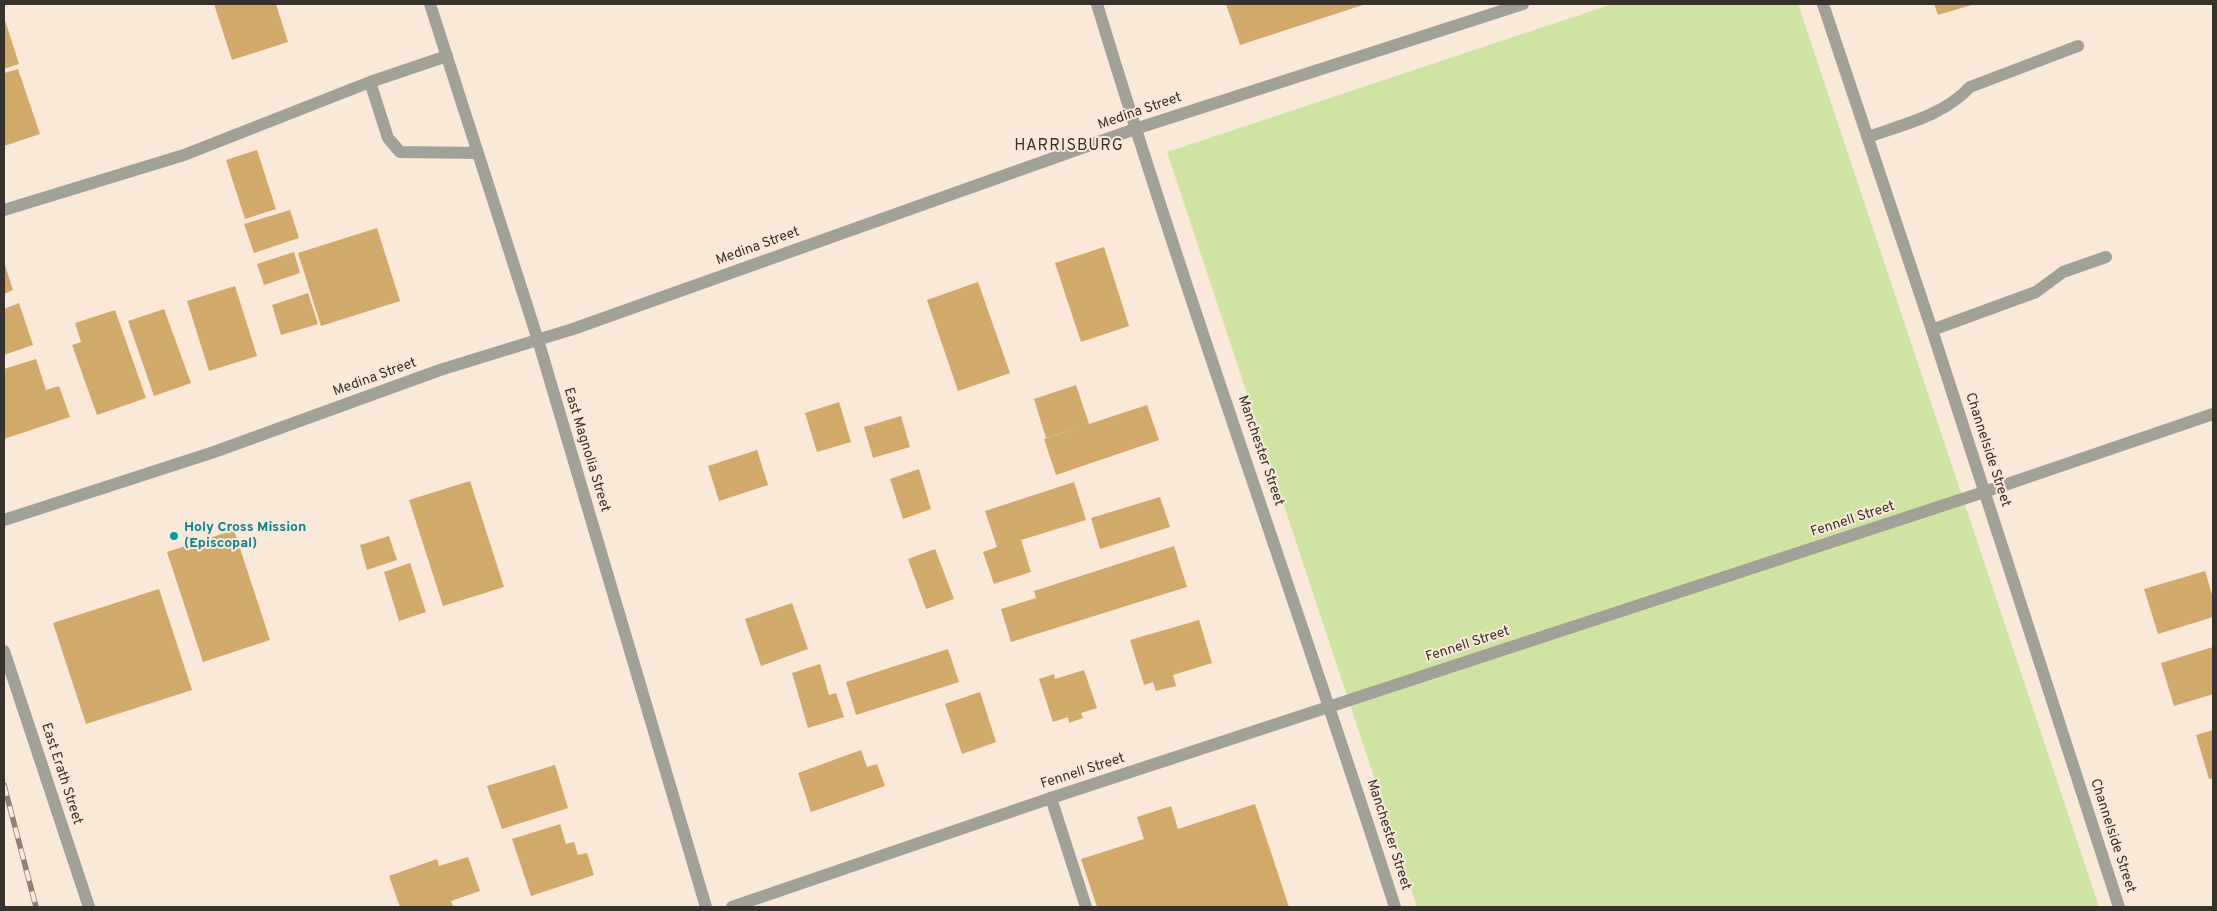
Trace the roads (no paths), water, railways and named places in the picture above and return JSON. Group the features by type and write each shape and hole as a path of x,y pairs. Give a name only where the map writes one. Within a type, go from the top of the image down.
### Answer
{"street":[{"name":"East Magnolia Street","path":"430,4 538,340 706,907"},
{"name":"Manchester Street","path":"1097,4 1135,129 1330,706 1395,907"},
{"name":"Medina Street","path":"4,520 214,452 440,370 538,340 1135,129 1523,4"},
{"name":"Channelside Street","path":"1823,4 1932,330 2119,907"},
{"path":"1868,137 1937,113 1959,99 1970,87 2078,46"},
{"path":"4,210 184,155 370,82 447,56"},
{"path":"370,82 388,138 400,152 478,153"},
{"path":"1932,330 2029,294 2064,272 2106,257"},
{"name":"Fennell Street","path":"732,907 1051,798 1984,492 2213,414"},
{"name":"East Erath Street","path":"4,650 90,907"},
{"path":"1051,798 1086,907"}],"railway":[{"path":"4,785 36,907"}],"place":[{"name":"Holy Cross Mission (Episcopal)","path":"174,536"}],"district":[{"name":"HARRISBURG","path":"1069,147"}]}
